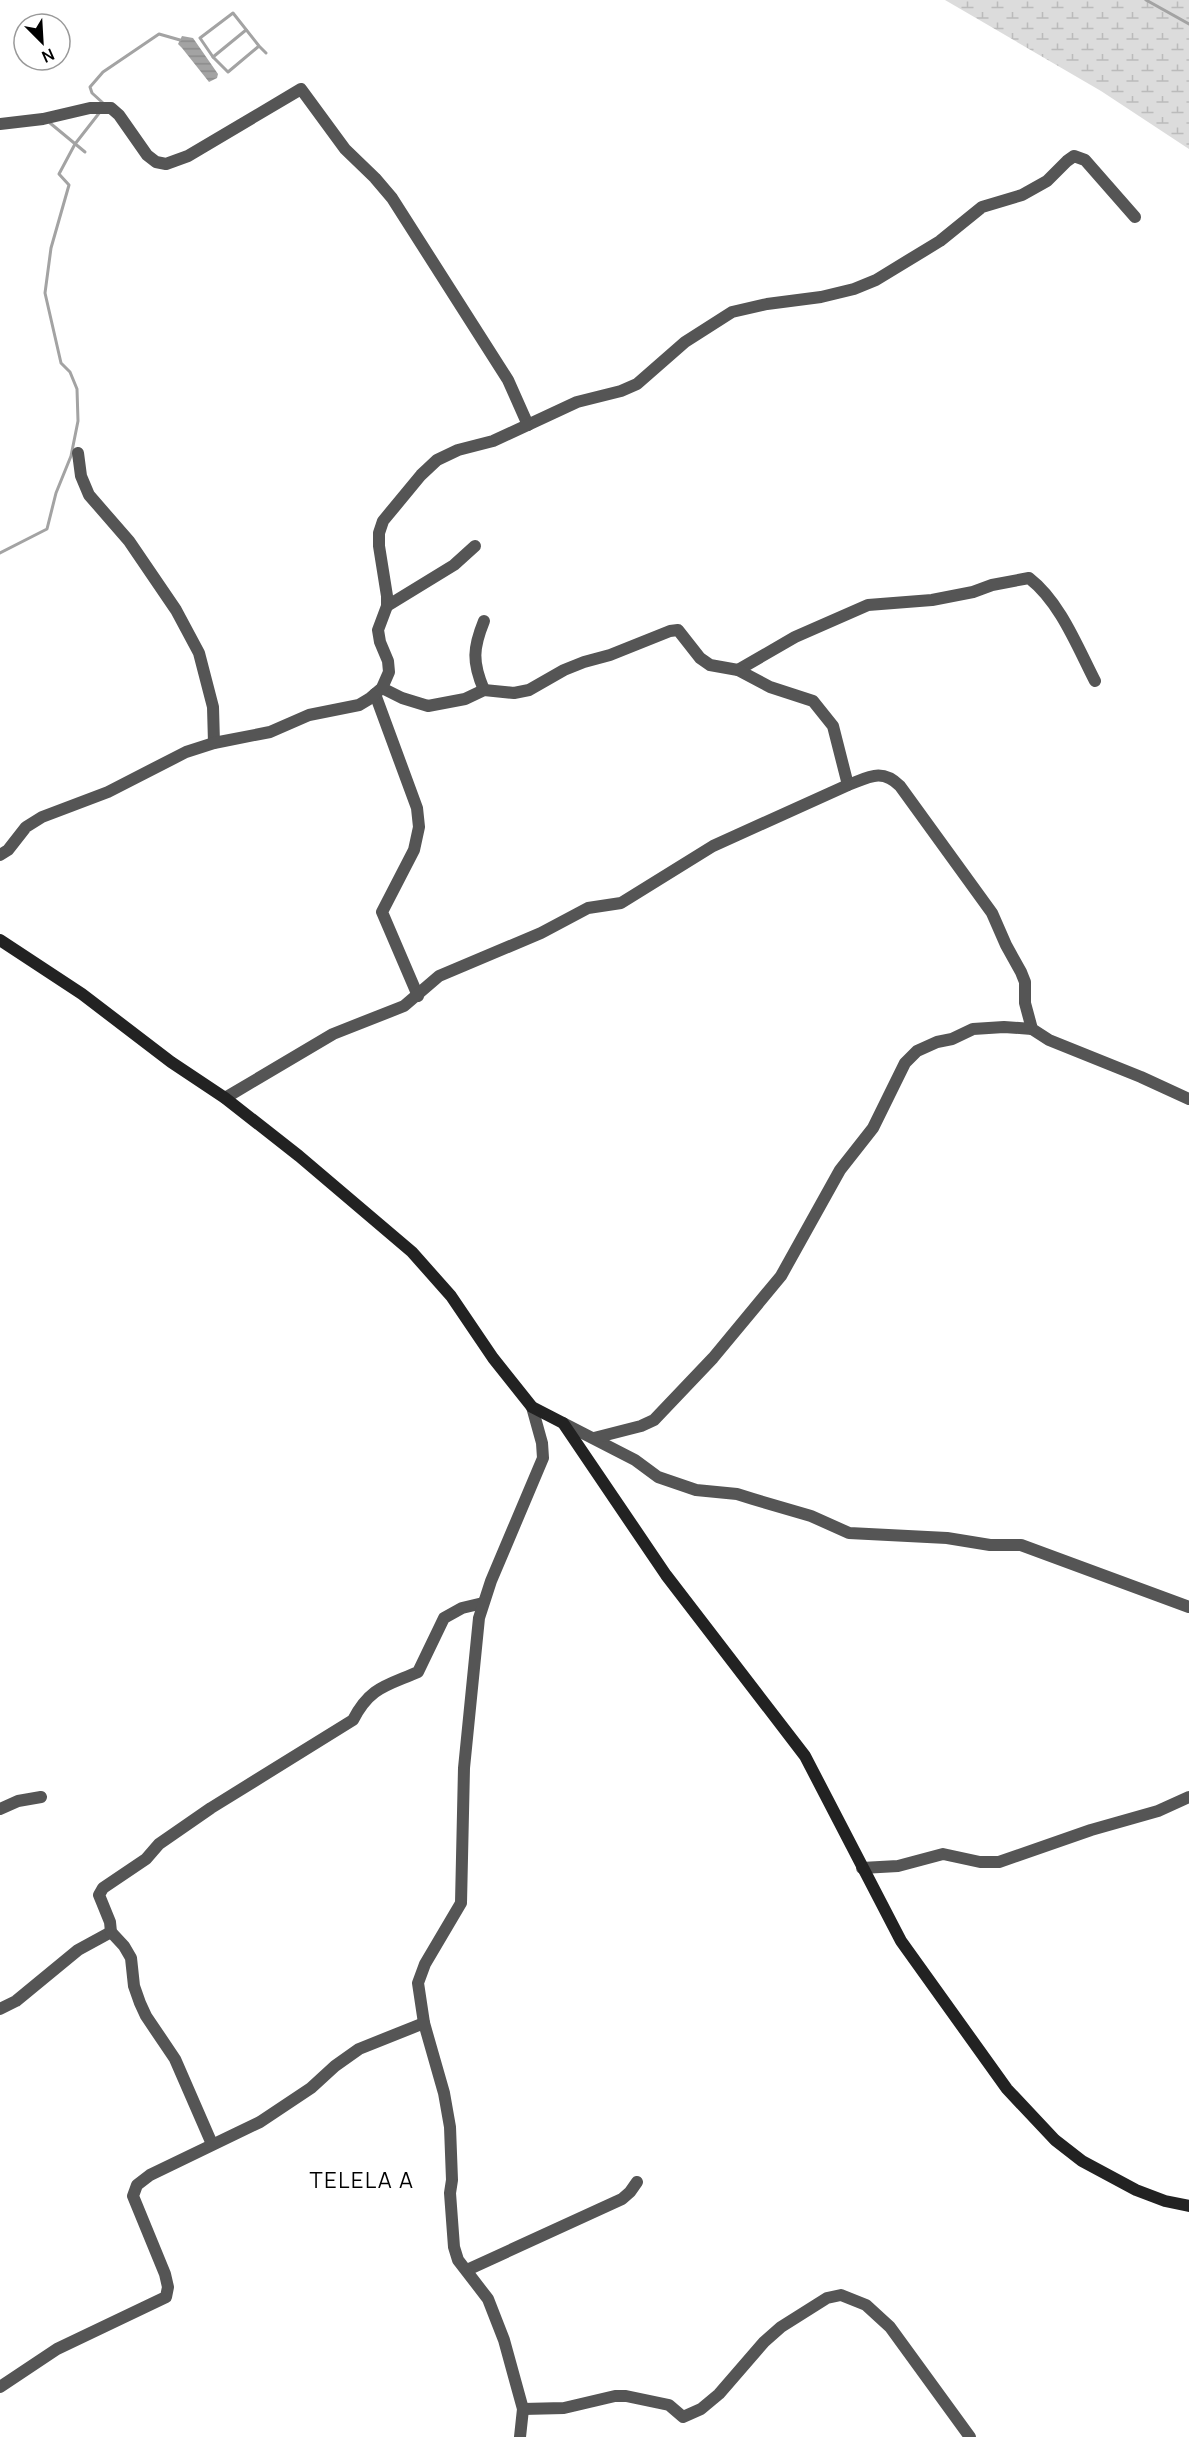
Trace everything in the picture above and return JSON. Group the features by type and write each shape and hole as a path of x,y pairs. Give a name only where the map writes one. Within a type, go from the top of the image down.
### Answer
{"street":[{"path":"0,124 43,119 90,108 111,108 118,114 147,155 156,162 166,164 188,156 301,90 345,149 392,198 508,380 528,425"},
{"path":"0,855 8,850 26,827 42,817 108,792 186,752 214,743 270,732 309,715 359,705 378,691 389,672 388,661 378,630 387,606 379,546 383,521 421,475 437,460 458,450 493,441 577,402 621,391 637,384 685,342 732,312 767,304 821,297 854,289 876,280 940,241 982,207 1022,195 1047,181 1067,160 1074,156 1085,160 1135,218"},
{"path":"78,453 81,476 89,495 129,541 176,610 199,653 213,707 214,743"},
{"path":"387,606 454,565 475,546"},
{"path":"738,670 795,637 868,605 932,600 1029,578 1051,602 1095,681"},
{"path":"484,621 475,643 475,659 484,690"},
{"path":"378,691 428,706 465,699 484,690 514,693 529,690 564,670 678,630 700,658 710,665 738,670 770,687 809,698 822,710 833,726 848,785"},
{"path":"378,691 417,808 419,827 414,850 382,912 418,996"},
{"path":"225,1098 333,1034 404,1006 439,976 541,933 588,908 621,903 713,846 848,785 883,775 892,778 992,913 1006,945 1022,972 1025,982 1026,1011 1032,1029"},
{"path":"0,940 82,994 171,1062 225,1098 299,1156 412,1252 451,1296 493,1358 532,1407 542,1443 543,1458 491,1581 483,1604 476,1640 464,1768 461,1903 419,1975 418,1995 444,2093 450,2127 452,2180 450,2193 454,2247 458,2260 484,2293 498,2324 523,2409 519,2437"},
{"path":"594,1438 641,1426 654,1420 739,1328 781,1276 840,1170 873,1128 905,1063 917,1051 937,1042 952,1040 973,1029 1005,1027 1032,1029 1049,1040 1189,1099"},
{"path":"532,1407 635,1460 658,1477 696,1490 736,1494 811,1516 849,1533 947,1538 990,1545 1021,1545 1189,1607"},
{"path":"563,1423 666,1575 805,1756 901,1941 1007,2089 1055,2140 1082,2161 1136,2190 1165,2201 1189,2206"},
{"path":"212,2144 175,2059 146,2016 140,2003 134,1986 131,1958 111,1932 99,1895 103,1888 146,1859 159,1844 211,1808 275,1767 337,1732 352,1720 360,1705 380,1687 418,1672 444,1618 462,1608 483,1604"},
{"path":"0,1809 18,1801 41,1797"},
{"path":"862,1868 898,1866 943,1854 980,1862 999,1862 1090,1830 1158,1811 1189,1797"},
{"path":"0,2009 16,2001 78,1950 111,1932"},
{"path":"0,2387 57,2349 166,2297 168,2287 165,2274 136,2209 134,2192 137,2185 150,2175 268,2116 311,2088 335,2066 359,2049 424,2023"},
{"path":"467,2270 622,2199 637,2182"},
{"path":"523,2409 564,2408 615,2396 626,2396 669,2405 683,2417 701,2409 719,2394 764,2342 781,2327 827,2298 841,2295 866,2305 890,2327 970,2437"}],"green space":[{"path":"945,0 1189,0 1189,149 1101,91"}],"shaded area":[{"path":"182,36 193,38 218,74 217,78 209,82 178,44"}],"waterway":[{"path":"1146,0 1189,24"},
{"path":"259,46 233,13 200,38 213,57 228,72 259,46 266,53"},
{"path":"213,57 246,30"},
{"path":"103,103 92,93 90,87 103,72 159,34 180,40"},
{"path":"0,553 47,529 56,493 71,456 78,421 77,389 70,372 61,363 45,293 51,248 69,185 59,174 75,144 100,112"},
{"path":"50,123 85,152"}],"district":[{"name":"TELELA A","path":"362,2180"}]}
